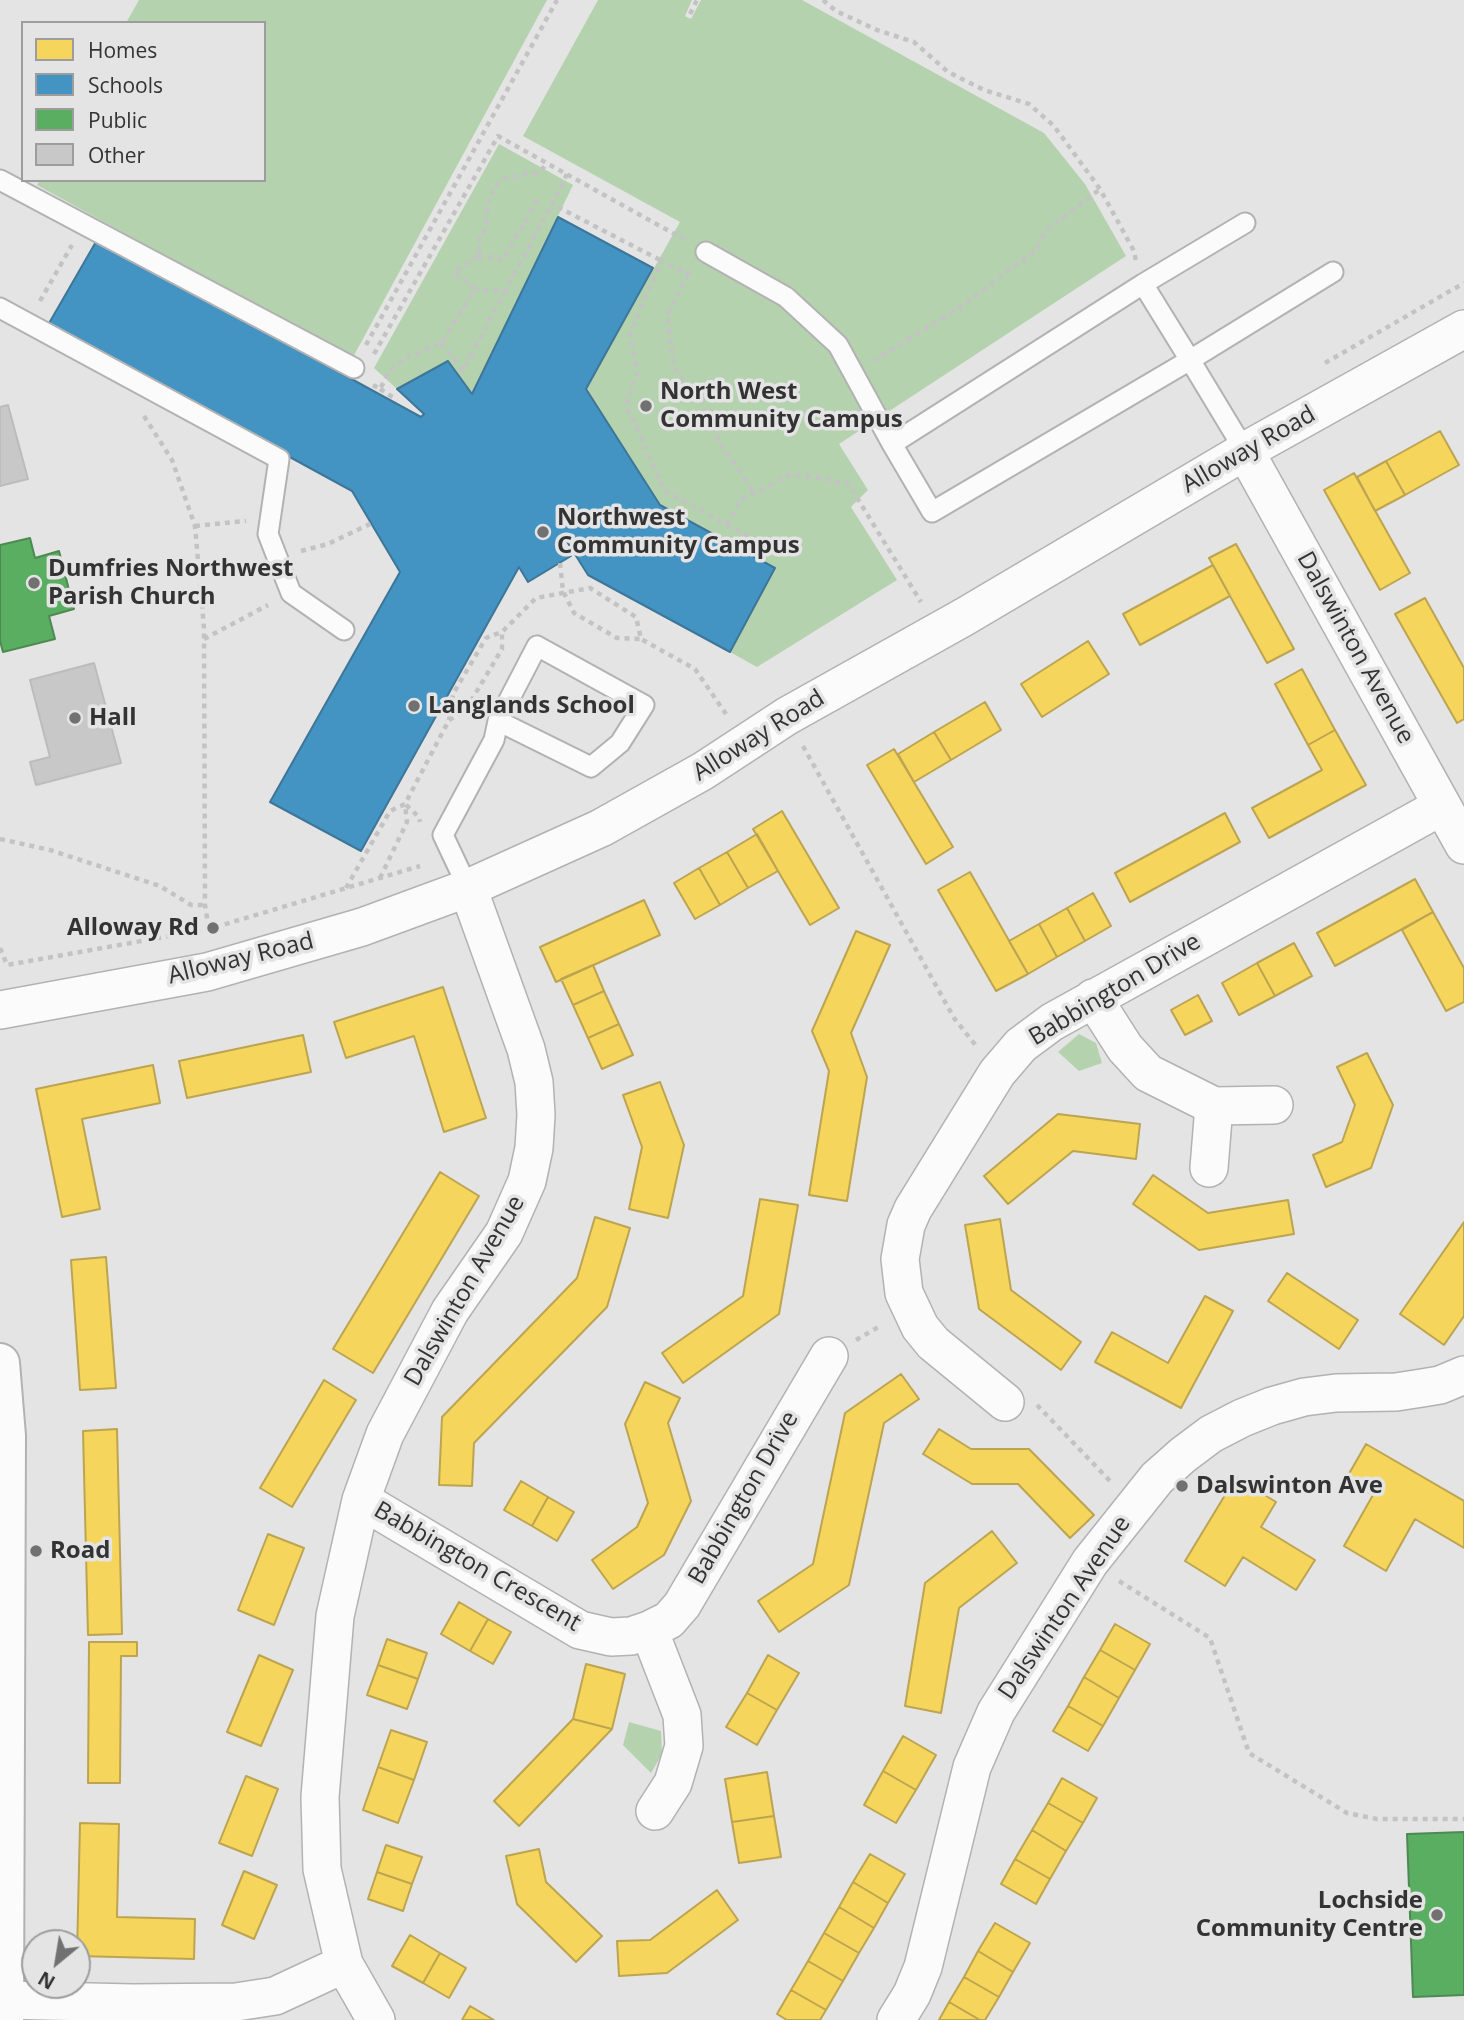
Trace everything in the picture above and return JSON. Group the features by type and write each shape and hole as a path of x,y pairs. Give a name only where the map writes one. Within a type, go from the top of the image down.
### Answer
{"street":[{"name":"Alloway Road","path":"0,1010 217,969 362,927 468,888 601,828 703,771 787,716 964,617 1245,451 1464,329"},
{"name":"Dalswinton Avenue","path":"1245,451 1464,845"},
{"name":"Babbington Drive","path":"1006,1402 933,1343 910,1309 901,1276 901,1250 906,1225 913,1209 997,1073 1021,1045 1052,1022 1442,806"},
{"name":"Dalswinton Avenue","path":"376,2020 344,1964 322,1869 320,1797 335,1616 361,1500 385,1434 450,1311 504,1233 527,1181 534,1148 534,1082 526,1049 468,888"},
{"path":"1093,998 1125,1048 1148,1073 1214,1106 1274,1105"},
{"path":"1209,1168 1214,1106"},
{"name":"Babbington Drive","path":"649,1630 668,1620 682,1605 829,1356"},
{"path":"0,1363 6,1436 2,1726 6,1821 4,2010 133,2003 236,2002 275,1996 344,1964"},
{"name":"Dalswinton Avenue","path":"896,2020 912,1994 923,1967 972,1767 996,1712 1090,1562 1157,1478 1211,1434 1272,1406 1304,1397 1336,1393 1456,1388"},
{"name":"Babbington Crescent","path":"361,1500 580,1630 611,1637 631,1636 649,1630"},
{"path":"649,1630 682,1715 684,1746 673,1783 655,1811"}],"lane":[{"path":"0,180 359,370"},
{"path":"892,444 1143,284 1245,223"},
{"path":"706,252 786,297 838,345 932,512 1334,272"},
{"path":"1143,284 1245,451"},
{"path":"0,308 279,459 268,534 290,593 344,630"},
{"path":"468,888 443,835 494,740 498,721 537,646 644,705 620,743 591,767 498,721"}],"path":[{"path":"359,370 557,0"},
{"path":"690,14 696,0"},
{"path":"823,0 846,16 914,42 948,72 984,90 1029,104 1054,125 1100,189 1134,251 1143,284"},
{"path":"359,370 498,136 706,252 688,274 667,316 674,367 710,415 720,444 755,493"},
{"path":"478,256 486,227 489,198 501,178 540,172 547,163"},
{"path":"441,343 463,370 567,174"},
{"path":"853,373 959,308 1035,251 1045,232 1100,189"},
{"path":"505,291 475,289 454,272 478,256 503,260 540,195"},
{"path":"552,204 688,274"},
{"path":"27,323 84,224"},
{"path":"662,261 630,336 637,373 626,405 664,490 760,543"},
{"path":"1321,366 1464,283"},
{"path":"380,389 390,370 406,358 441,343 475,289"},
{"path":"359,370 369,383 397,400"},
{"path":"139,410 172,460 195,526 204,639 205,905 217,969"},
{"path":"727,525 740,500 792,474 848,483 922,603"},
{"path":"195,526 252,520 269,524"},
{"path":"277,557 328,544 372,523"},
{"path":"560,563 563,591 574,613 617,638 641,639"},
{"path":"204,639 290,593"},
{"path":"910,610 931,596"},
{"path":"449,720 465,711 502,649 502,632"},
{"path":"787,716 954,1018 997,1073"},
{"path":"380,879 407,822 405,804"},
{"path":"0,839 62,854 160,886 191,905 205,905"},
{"path":"0,948 7,965 209,929 380,879 452,853"},
{"path":"829,1356 910,1309"},
{"path":"1006,1402 1035,1403 1134,1505"},
{"path":"1090,1562 1210,1638 1249,1753 1347,1813 1377,1819 1464,1819"}],"green space":[{"path":"139,0 547,0 352,359 37,185 39,182 266,182 266,21 127,21"},
{"path":"598,0 692,0 685,16 691,19 701,0 802,0 1044,133 1085,184 1126,256 839,444 868,490 851,507 897,580 757,667 730,652 775,567 660,505 586,389 680,222 523,136"},
{"path":"499,144 573,185 472,394 448,361 397,389 374,368"},
{"path":"1079,1034 1096,1043 1102,1063 1079,1071 1058,1052"},
{"path":"629,1722 661,1731 662,1754 651,1773 623,1745"}],"building: Homes":[{"path":"1440,431 1459,465 1405,495 1386,461"},
{"path":"1386,461 1405,495 1375,511 1357,477"},
{"path":"1354,473 1410,573 1380,590 1324,490"},
{"path":"1236,544 1294,649 1267,663 1209,558"},
{"path":"1213,565 1230,596 1140,645 1123,614"},
{"path":"1425,598 1464,668 1464,719 1457,723 1395,614"},
{"path":"1088,641 1109,674 1042,717 1021,684"},
{"path":"1302,669 1335,730 1308,745 1275,684"},
{"path":"985,702 1001,730 951,760 934,732"},
{"path":"1335,730 1366,785 1269,838 1252,808 1322,770 1308,745"},
{"path":"934,732 951,760 914,782 898,754"},
{"path":"894,749 953,847 926,864 867,765"},
{"path":"782,811 839,908 810,925 753,829"},
{"path":"1225,813 1240,842 1130,902 1115,873"},
{"path":"757,834 778,871 748,888 727,852"},
{"path":"727,852 748,888 720,905 699,868"},
{"path":"699,868 720,905 695,919 674,883"},
{"path":"970,872 1028,974 996,991 938,890"},
{"path":"1415,879 1433,912 1335,966 1317,933"},
{"path":"1093,893 1111,926 1085,941 1067,908"},
{"path":"644,900 660,935 556,982 540,947"},
{"path":"1067,908 1085,941 1057,957 1039,924"},
{"path":"1433,912 1464,968 1464,1002 1446,1011 1402,930"},
{"path":"1039,924 1057,957 1028,974 1009,941"},
{"path":"856,931 890,945 851,1033 867,1077 847,1201 809,1195 829,1071 812,1031"},
{"path":"1294,943 1312,976 1275,996 1257,963"},
{"path":"1257,963 1275,996 1239,1015 1222,983"},
{"path":"593,965 604,991 573,1005 561,979"},
{"path":"443,987 486,1118 444,1132 414,1036 346,1058 334,1022"},
{"path":"604,991 619,1024 588,1038 573,1005"},
{"path":"1198,995 1212,1021 1185,1035 1171,1010"},
{"path":"619,1024 633,1055 602,1069 588,1038"},
{"path":"303,1035 311,1072 187,1098 179,1061"},
{"path":"1367,1053 1393,1105 1371,1168 1326,1187 1313,1155 1342,1142 1355,1105 1337,1067"},
{"path":"153,1065 160,1103 82,1119 100,1209 62,1217 36,1089"},
{"path":"660,1082 684,1145 668,1218 629,1209 642,1147 623,1095"},
{"path":"1058,1114 1140,1124 1136,1159 1073,1151 1008,1204 984,1176"},
{"path":"440,1172 479,1196 373,1373 333,1349"},
{"path":"1153,1175 1208,1213 1288,1200 1294,1234 1199,1250 1133,1204"},
{"path":"760,1199 798,1205 779,1314 683,1383 662,1353 743,1296"},
{"path":"595,1217 630,1228 607,1307 474,1443 472,1486 439,1485 442,1417 577,1278"},
{"path":"1000,1219 1011,1290 1081,1342 1061,1370 979,1309 965,1225"},
{"path":"1464,1222 1464,1316 1444,1345 1400,1314"},
{"path":"106,1257 116,1388 80,1390 71,1260"},
{"path":"1287,1273 1358,1320 1339,1349 1268,1301"},
{"path":"1205,1296 1233,1311 1181,1408 1095,1362 1112,1332 1168,1363"},
{"path":"901,1374 919,1399 884,1423 849,1585 779,1632 758,1601 813,1564 845,1413"},
{"path":"324,1380 356,1400 292,1507 260,1488"},
{"path":"645,1382 680,1398 668,1423 691,1501 664,1555 613,1589 592,1560 637,1527 648,1503 625,1424"},
{"path":"117,1429 122,1634 88,1635 83,1431"},
{"path":"939,1429 971,1449 1029,1449 1094,1515 1070,1538 1018,1484 972,1484 923,1454"},
{"path":"1366,1444 1464,1501 1464,1548 1415,1519 1386,1571 1344,1546 1373,1495 1346,1479"},
{"path":"1236,1477 1276,1502 1261,1527 1315,1560 1296,1590 1243,1557 1225,1586 1185,1561"},
{"path":"521,1481 548,1497 532,1526 504,1510"},
{"path":"548,1497 574,1512 557,1541 532,1526"},
{"path":"992,1531 1017,1563 959,1608 941,1713 905,1706 925,1583"},
{"path":"268,1534 304,1548 274,1625 238,1610"},
{"path":"459,1602 488,1619 470,1651 441,1634"},
{"path":"488,1619 511,1632 493,1664 470,1651"},
{"path":"1115,1624 1150,1644 1135,1670 1100,1650"},
{"path":"387,1639 427,1653 418,1679 378,1665"},
{"path":"89,1642 137,1642 137,1656 121,1656 120,1783 88,1783"},
{"path":"1100,1650 1135,1670 1119,1698 1084,1677"},
{"path":"259,1655 293,1670 261,1746 227,1732"},
{"path":"768,1655 799,1673 777,1710 747,1693"},
{"path":"586,1664 625,1674 612,1729 573,1719"},
{"path":"378,1665 418,1679 407,1709 367,1695"},
{"path":"1084,1677 1119,1698 1103,1726 1068,1706"},
{"path":"747,1693 777,1710 757,1745 726,1727"},
{"path":"1068,1706 1103,1726 1088,1751 1053,1731"},
{"path":"573,1719 612,1729 519,1826 494,1801"},
{"path":"391,1730 427,1742 414,1780 378,1767"},
{"path":"903,1736 936,1755 916,1790 883,1771"},
{"path":"378,1767 414,1780 398,1823 363,1810"},
{"path":"883,1771 916,1790 896,1823 864,1805"},
{"path":"767,1772 774,1816 732,1822 725,1779"},
{"path":"246,1776 278,1789 252,1856 219,1843"},
{"path":"1062,1778 1097,1798 1083,1823 1048,1803"},
{"path":"1048,1803 1083,1823 1066,1851 1032,1830"},
{"path":"774,1816 781,1857 739,1863 732,1822"},
{"path":"80,1823 119,1824 117,1917 195,1919 194,1959 91,1956 91,1929 78,1929"},
{"path":"1032,1830 1066,1851 1050,1879 1015,1859"},
{"path":"386,1845 422,1857 412,1884 377,1872"},
{"path":"539,1849 546,1882 602,1936 576,1962 517,1904 506,1856"},
{"path":"870,1854 905,1874 888,1903 853,1882"},
{"path":"1015,1859 1050,1879 1036,1904 1001,1884"},
{"path":"244,1871 277,1885 254,1939 222,1925"},
{"path":"377,1872 412,1884 403,1911 368,1899"},
{"path":"853,1882 888,1903 874,1928 839,1907"},
{"path":"717,1890 738,1920 667,1973 619,1976 617,1941 650,1940"},
{"path":"839,1907 874,1928 859,1953 824,1933"},
{"path":"995,1923 1030,1943 1013,1972 978,1951"},
{"path":"824,1933 859,1953 843,1981 808,1961"},
{"path":"410,1935 440,1953 423,1983 392,1966"},
{"path":"978,1951 1013,1972 999,1997 964,1977"},
{"path":"440,1953 466,1968 449,1998 423,1983"},
{"path":"808,1961 843,1981 826,2010 791,1990"},
{"path":"964,1977 999,1997 985,2020 980,2020 949,2002"},
{"path":"791,1990 826,2010 820,2020 787,2020 777,2014"},
{"path":"949,2002 980,2020 939,2020"},
{"path":"470,2006 494,2020 462,2020"}],"building: Schools":[{"name":"Northwest Community Campus","path":"558,217 653,268 586,389 660,505 775,568 730,652 588,575 566,540 562,543 571,556 528,582 519,567 361,851 270,802 400,572 352,491 48,325 97,240 421,417 424,414 397,389 448,361 472,394"}],"building: Public":[{"name":"Dumfries Northwest Parish Church","path":"30,538 35,558 59,551 74,609 49,616 55,639 3,652 0,641 0,545"},
{"name":"Lochside Community Centre","path":"1464,1832 1464,1995 1413,1997 1407,1834"}],"building: Other":[{"path":"8,405 28,479 0,486 0,407"},
{"name":"Hall","path":"94,663 121,763 36,785 30,762 50,757 30,680"}],"place":[{"name":"North West Community Campus","path":"646,406"},
{"name":"Northwest Community Campus","path":"543,532"},
{"name":"Dumfries Northwest Parish Church","path":"34,583"},
{"name":"Langlands School","path":"414,706"},
{"name":"Hall","path":"75,718"},
{"name":"Alloway Rd","path":"213,928"},
{"name":"Dalswinton Ave","path":"1182,1486"},
{"name":"Road","path":"36,1551"},
{"name":"Lochside Community Centre","path":"1437,1915"}]}
